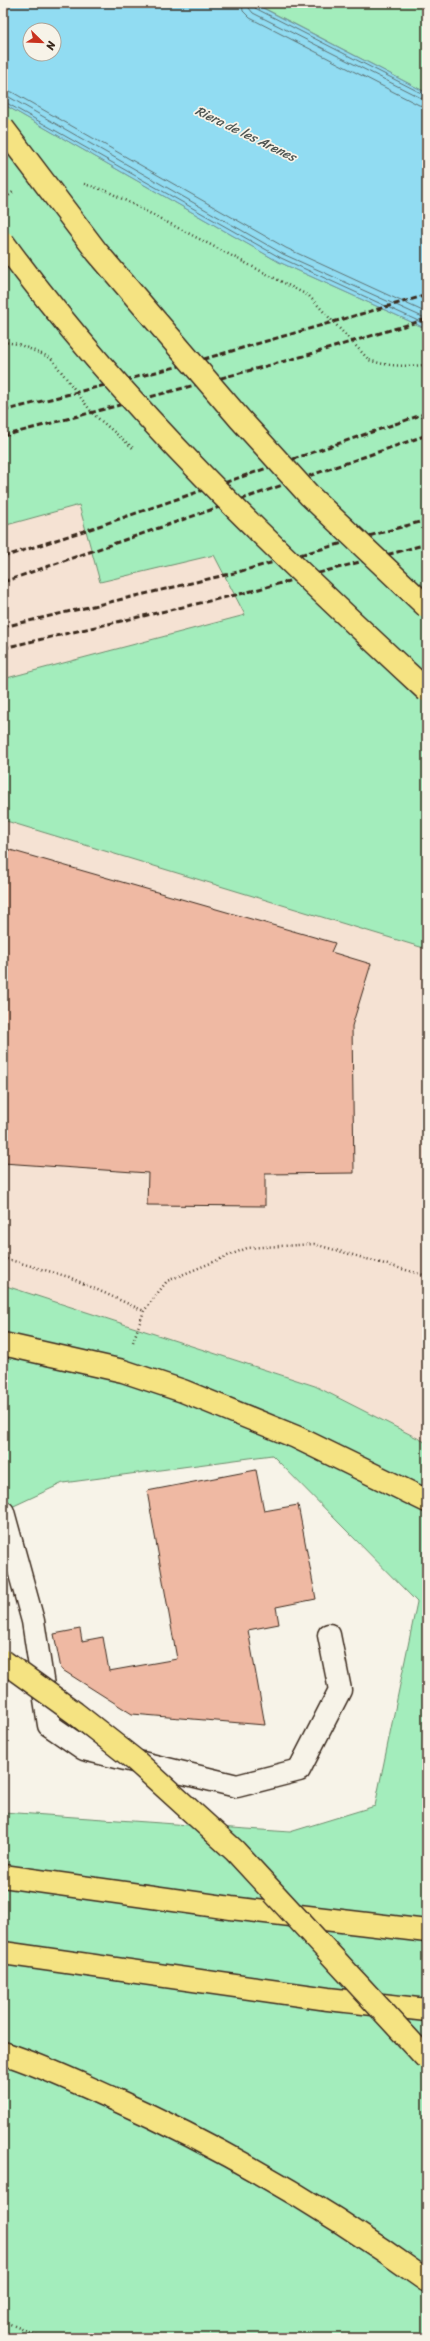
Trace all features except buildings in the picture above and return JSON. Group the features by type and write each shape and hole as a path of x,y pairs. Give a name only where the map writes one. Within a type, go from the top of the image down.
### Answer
{"main road":[{"path":"3,128 97,252 240,419 310,496 427,607"},
{"path":"3,242 33,284 100,364 174,445 245,519 427,691"},
{"path":"3,1344 123,1371 183,1391 296,1437 427,1502"},
{"path":"3,1661 75,1713 136,1761 219,1837 427,2059"},
{"path":"3,1876 231,1908 427,1932"},
{"path":"3,1953 328,1999 427,2010"},
{"path":"3,2053 84,2085 169,2124 239,2161 310,2201 427,2281"}],"lane":[{"path":"3,1512 33,1621 49,1725 84,1749 237,1786 299,1770 340,1690 329,1635"}],"path":[{"path":"76,182 107,191 309,296 369,360 379,364 400,367 427,366"},
{"path":"3,201 13,192 20,190"},
{"path":"3,1258 69,1277 144,1311 167,1282 247,1248 314,1244 427,1276"},
{"path":"3,2321 43,2338"}],"shaded area":[{"path":"79,505 100,582 214,554 245,615 3,679 3,526"},
{"path":"3,820 427,949 427,1443 315,1386 3,1285"}],"green space":[{"path":"254,3 427,3 427,93"},
{"path":"3,104 279,262 427,329 427,949 3,820 3,679 245,615 214,555 100,582 79,505 3,526"},
{"path":"3,1285 315,1386 427,1443 427,2338 3,2338 3,1812 290,1832 375,1806 417,1602 272,1455 63,1483 3,1511"}],"water":[{"name":"Riera de les Arenes","path":"3,3 253,3 427,93 427,329 279,262 3,104"}],"railway":[{"path":"3,411 176,367 427,295"},
{"path":"3,436 304,356 427,319"},
{"path":"3,557 90,529 427,413"},
{"path":"3,582 427,435"},
{"path":"3,627 234,573 427,520"},
{"path":"3,648 244,593 427,544"}]}
